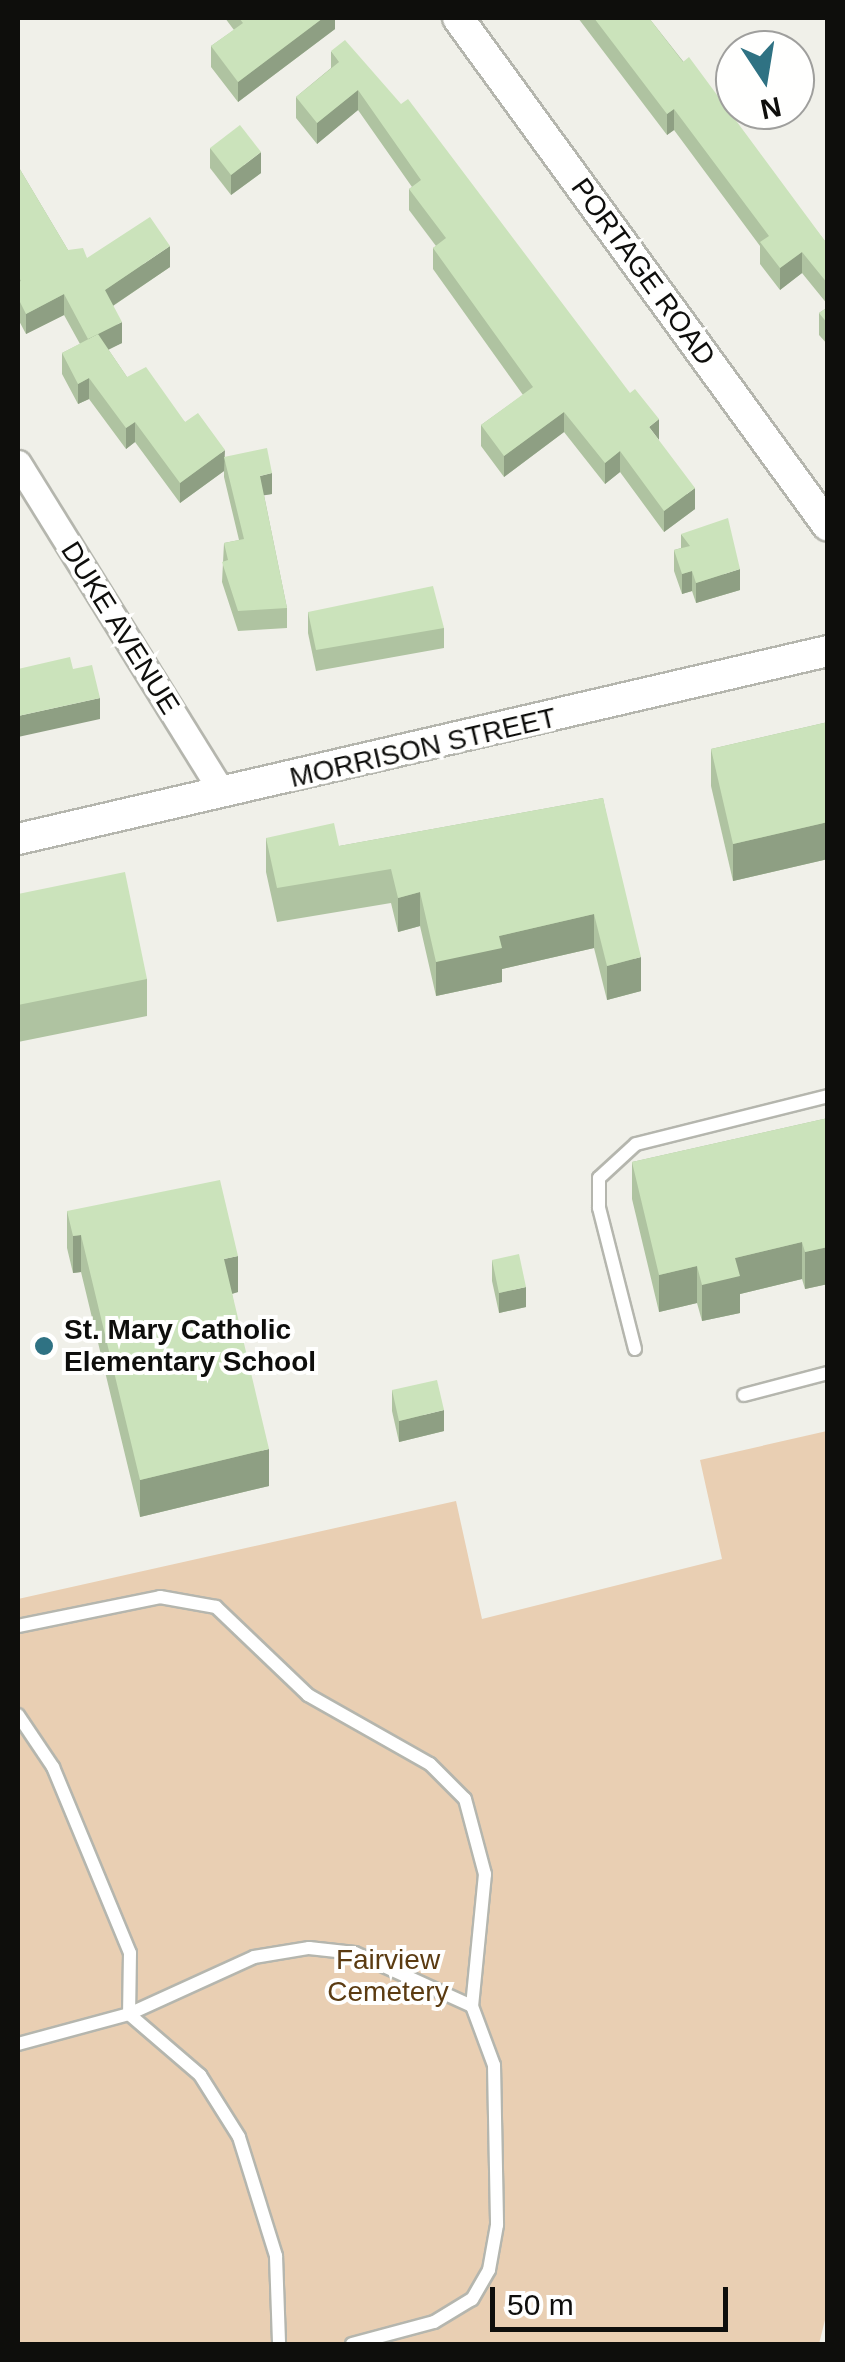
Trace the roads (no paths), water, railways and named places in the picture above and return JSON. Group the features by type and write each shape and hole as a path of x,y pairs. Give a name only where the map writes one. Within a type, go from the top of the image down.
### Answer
{"street":[{"name":"PORTAGE ROAD","path":"458,18 828,526"},
{"name":"DUKE AVENUE","path":"18,463 223,792"},
{"name":"MORRISON STREET","path":"18,839 828,651"}],"lane":[{"path":"634,1349 599,1208 599,1178 636,1144 828,1096"},
{"path":"744,1395 828,1373"},
{"path":"18,1626 160,1597 216,1607 308,1695 430,1764 465,1799 485,1874 472,2006 494,2066 497,2225 489,2270 472,2298 434,2322 352,2344"},
{"path":"18,1715 53,1767 130,1953 129,2014 200,2076 238,2137 276,2256 279,2344"},
{"path":"18,2044 129,2014 254,1957 310,1948 355,1953 472,2006"}],"place":[{"name":"St. Mary Catholic Elementary School","path":"44,1346"}],"park label":[{"name":"Fairview Cemetery","path":"388,1976"}]}
